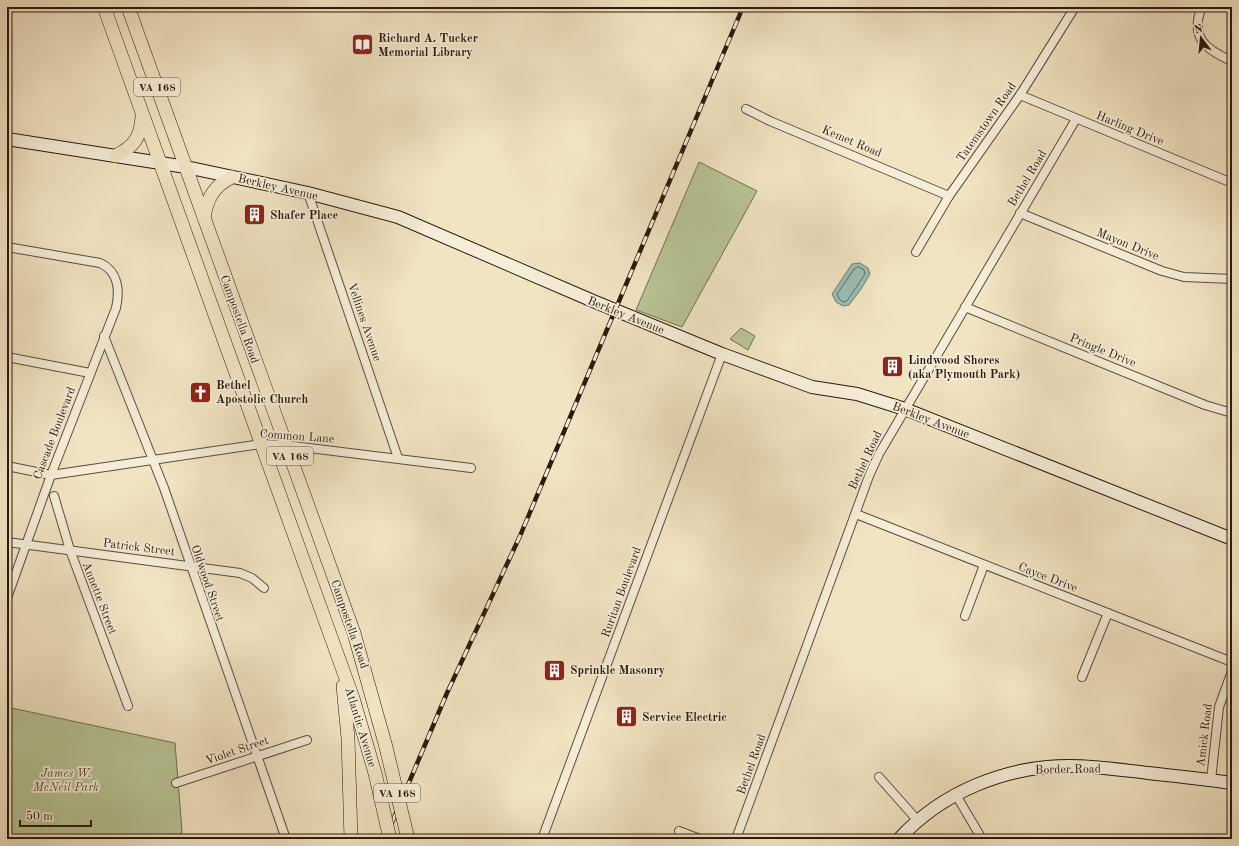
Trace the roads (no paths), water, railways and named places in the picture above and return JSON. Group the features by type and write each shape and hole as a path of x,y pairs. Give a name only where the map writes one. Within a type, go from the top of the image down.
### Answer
{"main road":[{"name":"Campostella Road","path":"104,7 340,662"},
{"name":"Campostella Road","path":"128,7 354,633 386,747 408,839"},
{"path":"115,156 128,149 136,140 141,130 142,112"},
{"path":"204,218 209,198 213,191 221,182 232,177"},
{"path":"340,662 348,738 351,839"},
{"name":"Atlantic Avenue","path":"340,662 362,724 390,839"}],"street":[{"name":"Tatemstown Road","path":"916,252 949,196 1020,95 1075,7"},
{"path":"1202,7 1197,18 1197,28 1204,45 1232,61"},
{"name":"Harling Drive","path":"1020,95 1232,183"},
{"name":"Kemet Road","path":"746,109 770,121 949,196"},
{"name":"Bethel Road","path":"736,839 869,476 879,454 1076,119"},
{"name":"Berkley Avenue","path":"7,139 161,162 308,193 398,217 593,301 722,354 812,386 857,394 905,409 1232,539"},
{"name":"Vellines Avenue","path":"308,193 398,458"},
{"name":"Mayon Drive","path":"1020,213 1162,271 1184,277 1232,279"},
{"name":"Cascade Boulevard","path":"7,247 100,263 106,266 114,277 119,292 118,299 51,475 7,598"},
{"name":"Pringle Drive","path":"965,307 1205,405 1232,413"},
{"name":"Oldwood Street","path":"104,336 152,461 164,488 189,565 286,839"},
{"name":"Ruritan Boulevard","path":"542,839 722,354"},
{"path":"7,357 90,373"},
{"name":"Common Lane","path":"7,466 51,475 261,444 286,445 470,468"},
{"name":"Annette Street","path":"54,496 70,550 128,706"},
{"name":"Cayce Drive","path":"856,514 1232,662"},
{"name":"Patrick Street","path":"7,542 189,565 246,575 264,588"},
{"path":"965,616 984,565"},
{"path":"1082,677 1108,613"},
{"name":"Amick Road","path":"1211,780 1219,707 1232,671"},
{"name":"Violet Street","path":"176,783 257,755 307,740"},
{"name":"Border Road","path":"899,839 918,821 956,794 1003,775 1036,768 1103,768 1232,783"},
{"path":"879,777 918,821"},
{"path":"956,794 982,839"},
{"path":"678,830 700,839"}],"water":[{"path":"860,263 868,268 870,274 849,305 843,306 836,302 832,294 852,264"}],"railway":[{"path":"385,839 447,693 520,536 743,7"}],"place":[{"name":"Richard A. Tucker Memorial Library","path":"363,45"},
{"name":"Shafer Place","path":"255,215"},
{"name":"Lindwood Shores (aka Plymouth Park)","path":"893,367"},
{"name":"Bethel Apostolic Church","path":"201,392"},
{"name":"Sprinkle Masonry","path":"555,670"},
{"name":"Service Electric","path":"627,717"}],"park label":[{"name":"James W. McNeil Park","path":"66,780"}]}
